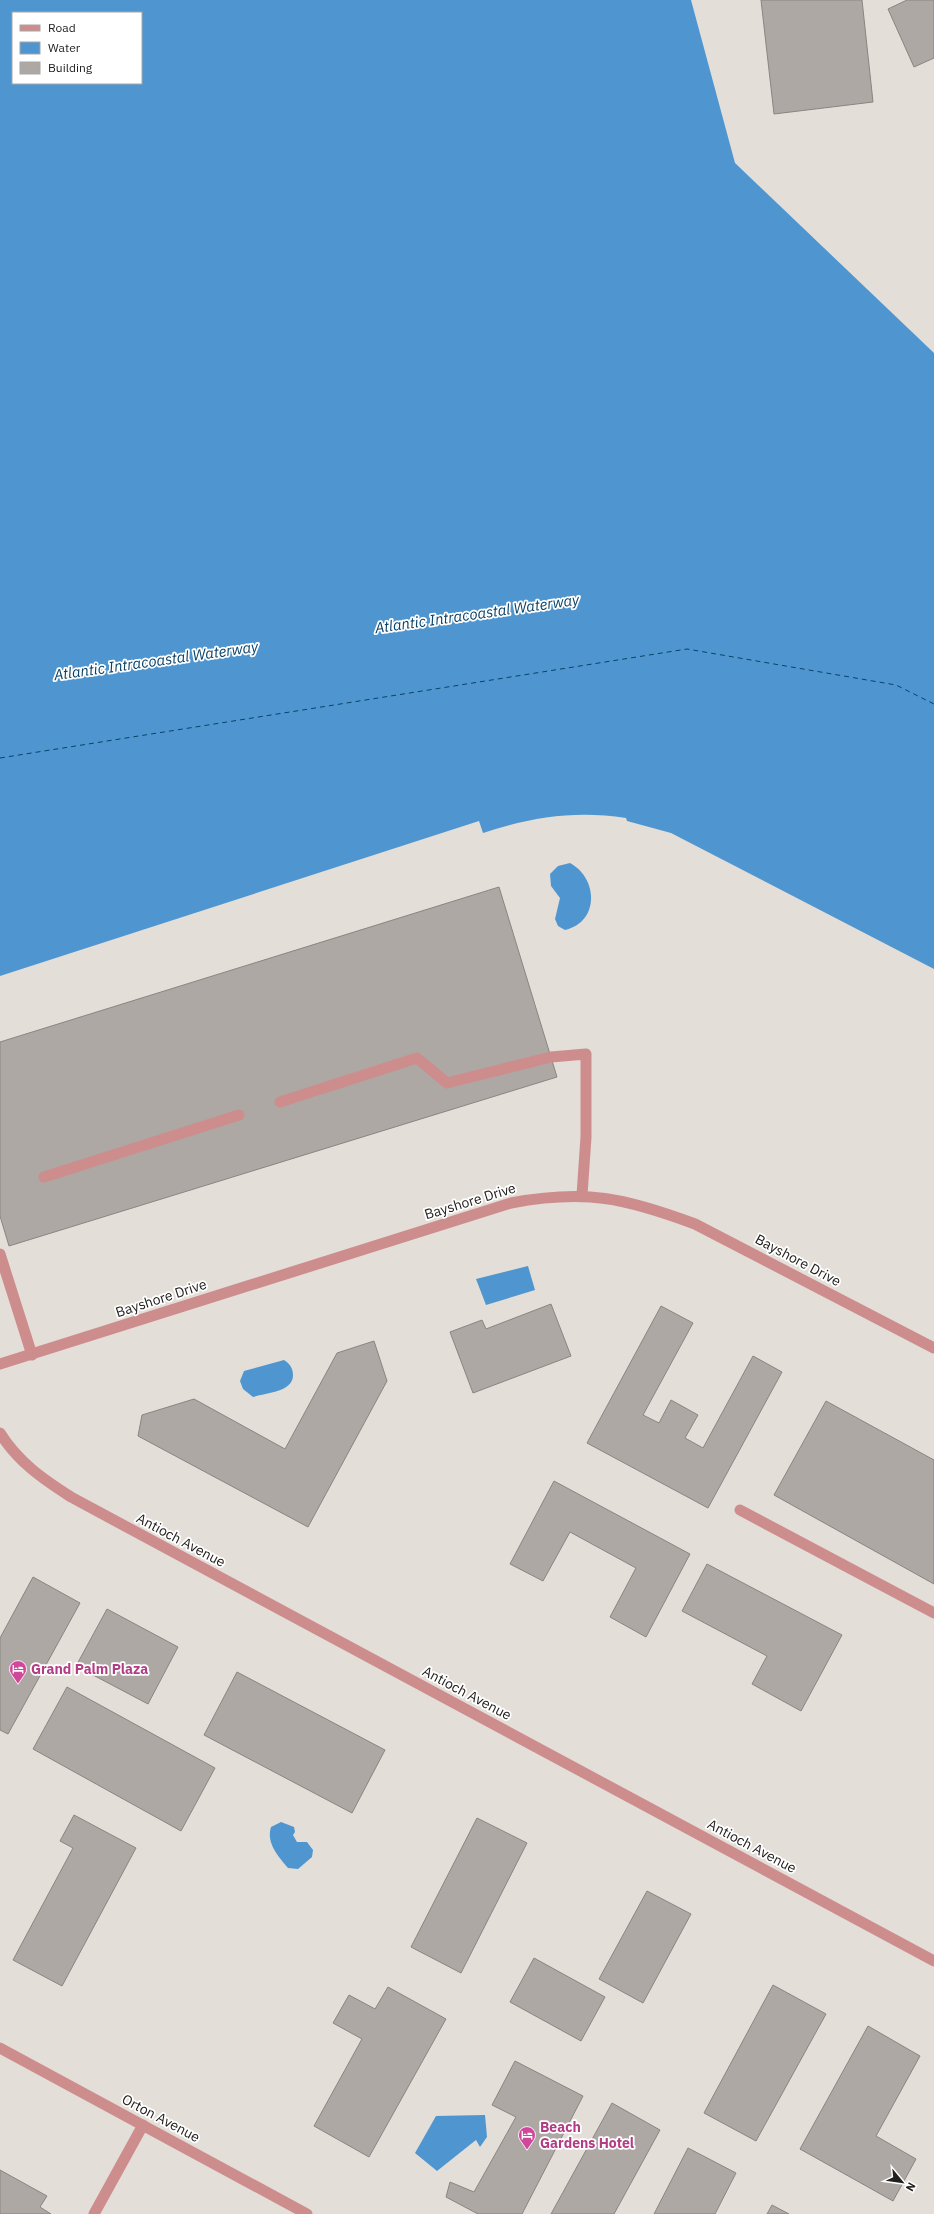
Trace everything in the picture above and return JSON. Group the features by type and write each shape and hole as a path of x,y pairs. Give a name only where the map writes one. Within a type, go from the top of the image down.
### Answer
{"street":[{"path":"280,1102 416,1058 447,1083 551,1057 586,1054 586,1137 582,1195"},
{"path":"44,1177 239,1115"},
{"name":"Bayshore Drive","path":"0,1364 511,1203 544,1197 582,1195 619,1199 655,1209 695,1224 934,1348"},
{"path":"0,1254 32,1355"},
{"name":"Antioch Avenue","path":"0,1433 9,1448 27,1467 71,1497 934,1961"},
{"path":"740,1510 934,1613"},
{"name":"Orton Avenue","path":"0,2048 307,2214"},
{"path":"94,2214 143,2125"}],"water":[{"name":"Atlantic Intracoastal Waterway","path":"0,0 691,0 735,163 934,353 934,969 671,833 627,821 626,818 589,815 554,816 501,827 483,833 479,821 0,976"},
{"path":"570,863 579,870 586,879 590,889 591,899 589,909 584,918 576,925 565,930 558,926 555,919 560,898 551,886 550,874 558,866"},
{"path":"528,1266 535,1290 486,1305 476,1279"},
{"path":"284,1360 291,1366 293,1376 292,1381 283,1389 253,1397 243,1389 240,1381 244,1371"},
{"path":"281,1822 294,1827 295,1832 293,1835 297,1842 307,1842 313,1850 312,1857 298,1869 288,1868 277,1854 272,1844 270,1838 271,1827"},
{"path":"485,2115 487,2137 480,2147 476,2140 437,2171 415,2153 436,2116"}],"building":[{"path":"761,0 862,0 873,102 774,114"},
{"path":"907,0 934,0 934,58 914,67 888,9"},
{"path":"499,887 557,1077 9,1246 0,1216 0,1042"},
{"path":"551,1304 571,1356 473,1393 450,1332 482,1320 486,1329"},
{"path":"661,1306 693,1323 643,1415 659,1423 671,1400 698,1415 685,1438 703,1448 753,1356 782,1372 708,1508 587,1443"},
{"path":"374,1341 387,1381 308,1527 138,1436 142,1415 194,1399 285,1449 337,1353"},
{"path":"826,1401 934,1460 934,1584 774,1495"},
{"path":"554,1481 690,1554 646,1637 610,1617 636,1568 570,1532 543,1581 510,1564"},
{"path":"707,1564 842,1635 801,1711 752,1684 767,1656 682,1611"},
{"name":"Grand Palm Plaza","path":"33,1577 80,1603 8,1734 0,1730 0,1638"},
{"path":"107,1609 178,1647 148,1704 76,1666"},
{"path":"237,1672 385,1750 352,1813 204,1735"},
{"path":"67,1687 215,1768 181,1831 33,1749"},
{"path":"74,1815 136,1848 62,1986 13,1960 73,1848 60,1841"},
{"path":"477,1818 527,1843 461,1973 411,1947"},
{"path":"647,1891 691,1914 643,2003 599,1979"},
{"path":"534,1958 605,1997 581,2041 510,2002"},
{"path":"773,1985 826,2014 756,2141 704,2113"},
{"path":"388,1987 446,2019 369,2157 314,2126 362,2039 333,2023 349,1995 375,2009"},
{"path":"868,2026 920,2056 876,2136 916,2159 893,2201 800,2149"},
{"name":"Beach Gardens Hotel","path":"515,2061 583,2096 522,2214 478,2214 446,2197 450,2182 474,2192 516,2117 492,2105"},
{"path":"612,2103 660,2130 614,2214 551,2214"},
{"path":"688,2148 736,2173 715,2214 654,2214"},
{"path":"0,2170 47,2196 40,2207 51,2214 0,2214"},
{"path":"772,2205 789,2214 767,2214"}],"ferry route":[{"path":"0,758 687,649 896,685 934,704"}],"place":[{"name":"Grand Palm Plaza","path":"18,1684"},
{"name":"Beach Gardens Hotel","path":"527,2150"}]}
